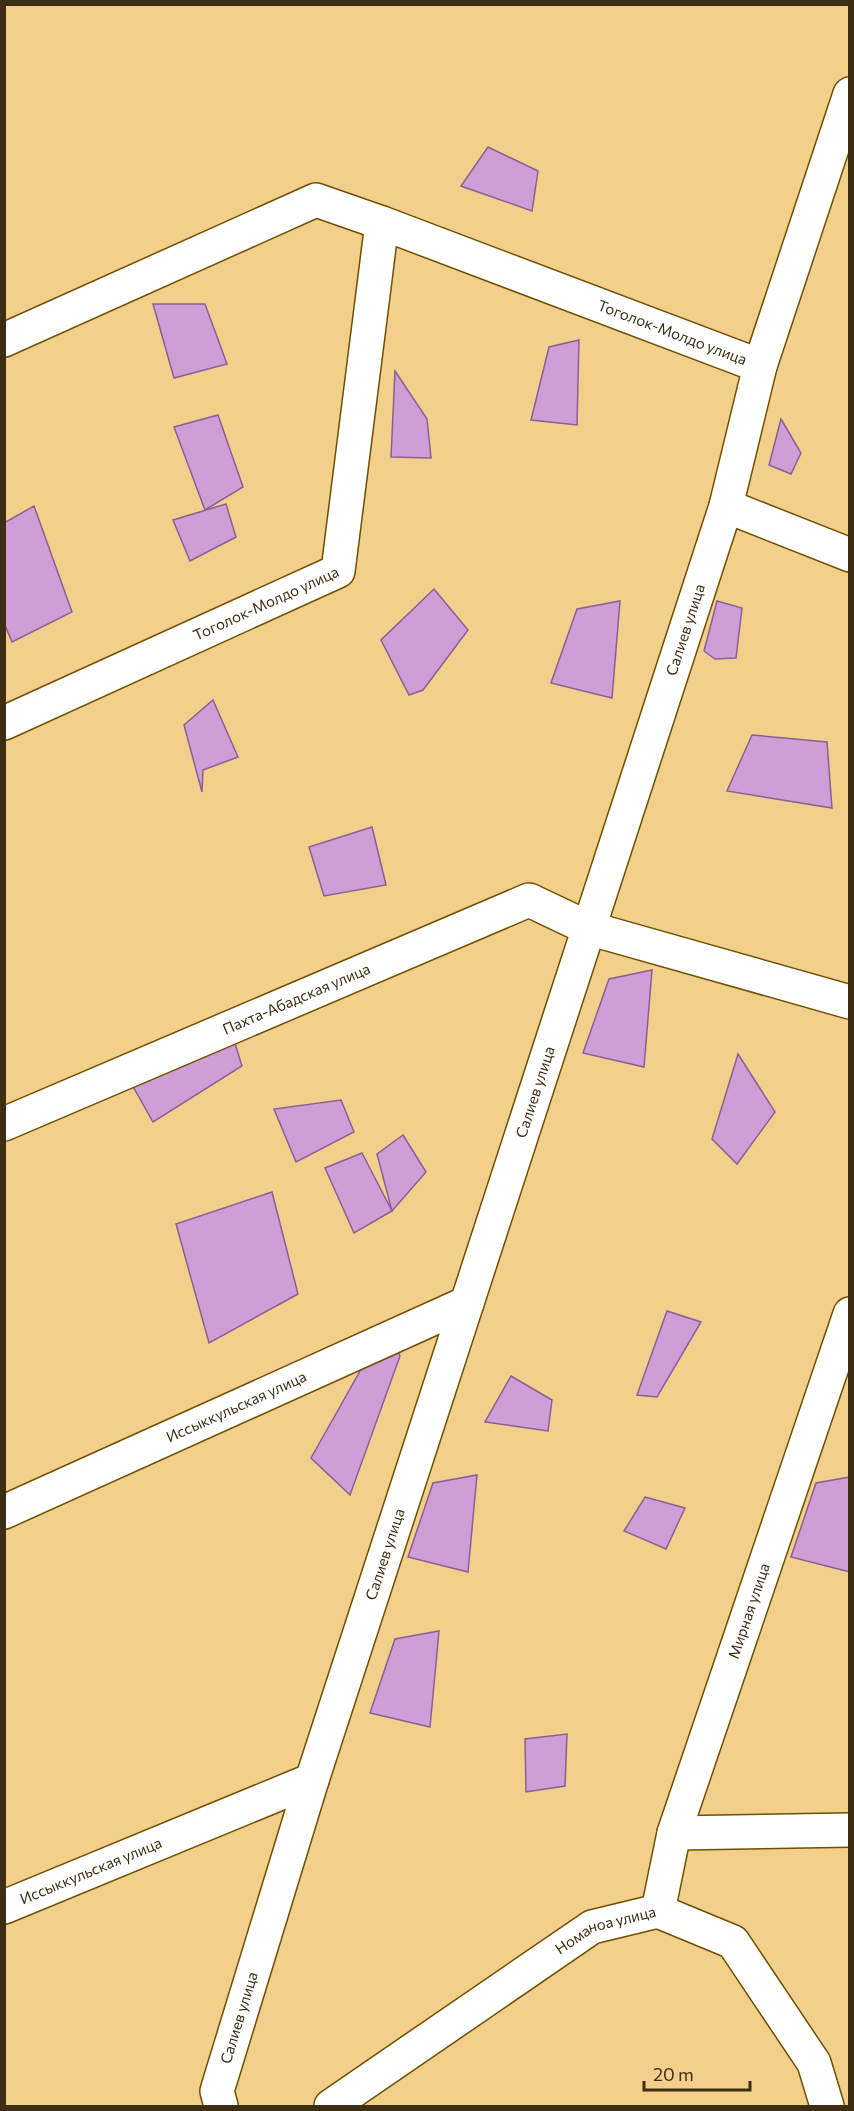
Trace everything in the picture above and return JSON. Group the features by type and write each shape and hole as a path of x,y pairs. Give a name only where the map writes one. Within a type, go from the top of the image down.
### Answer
{"street":[{"name":"Салиев улица","path":"211,2101 312,1780 726,506 760,366 849,94"},
{"name":"Тоголок-Молдо улица","path":"4,340 316,200 760,366"},
{"name":"Тоголок-Молдо улица","path":"4,723 338,571 382,223"},
{"path":"726,506 849,555"},
{"name":"Пахта-Абадская улица","path":"4,1124 529,900 588,928 849,1002"},
{"name":"Иссыккульская улица","path":"4,1512 468,1303"},
{"name":"Мирная улица","path":"658,1911 674,1833 849,1314"},
{"name":"Иссыккульская улица","path":"4,1907 312,1780"},
{"path":"674,1833 849,1830"},
{"name":"Номаноа улица","path":"332,2106 592,1927 658,1911 733,1942 814,2063 827,2106"}],"building":[{"path":"488,147 538,171 532,211 461,186"},
{"path":"153,304 205,304 227,364 174,378"},
{"path":"579,340 577,425 531,420 549,347"},
{"path":"395,371 427,419 431,458 391,457"},
{"path":"218,415 243,487 205,510 174,427"},
{"path":"781,419 801,453 791,474 769,465"},
{"path":"226,504 236,537 190,561 173,520"},
{"path":"34,506 72,612 12,642 4,623 4,523"},
{"path":"434,589 468,630 423,690 409,695 381,640"},
{"path":"620,601 612,698 551,683 577,609"},
{"path":"717,601 742,608 736,658 715,659 704,651"},
{"path":"213,700 238,757 203,770 202,792 184,725"},
{"path":"752,735 827,742 832,808 727,791"},
{"path":"372,827 386,885 324,896 309,847"},
{"path":"652,970 644,1067 583,1053 609,979"},
{"path":"229,1024 242,1066 153,1122 131,1083"},
{"path":"738,1054 775,1112 737,1164 712,1139"},
{"path":"341,1100 354,1132 296,1162 274,1109"},
{"path":"403,1135 426,1172 392,1211 377,1154"},
{"path":"362,1153 392,1211 354,1233 325,1168"},
{"path":"272,1192 298,1294 209,1343 176,1224"},
{"path":"667,1311 701,1322 657,1397 637,1395"},
{"path":"386,1325 400,1356 350,1495 311,1458"},
{"path":"511,1376 552,1400 548,1431 485,1422"},
{"path":"477,1475 468,1572 408,1557 433,1483"},
{"path":"850,1477 850,1572 791,1557 816,1483"},
{"path":"645,1497 685,1508 666,1549 624,1531"},
{"path":"439,1631 430,1727 370,1713 395,1639"},
{"path":"567,1734 565,1786 526,1792 525,1739"}]}
